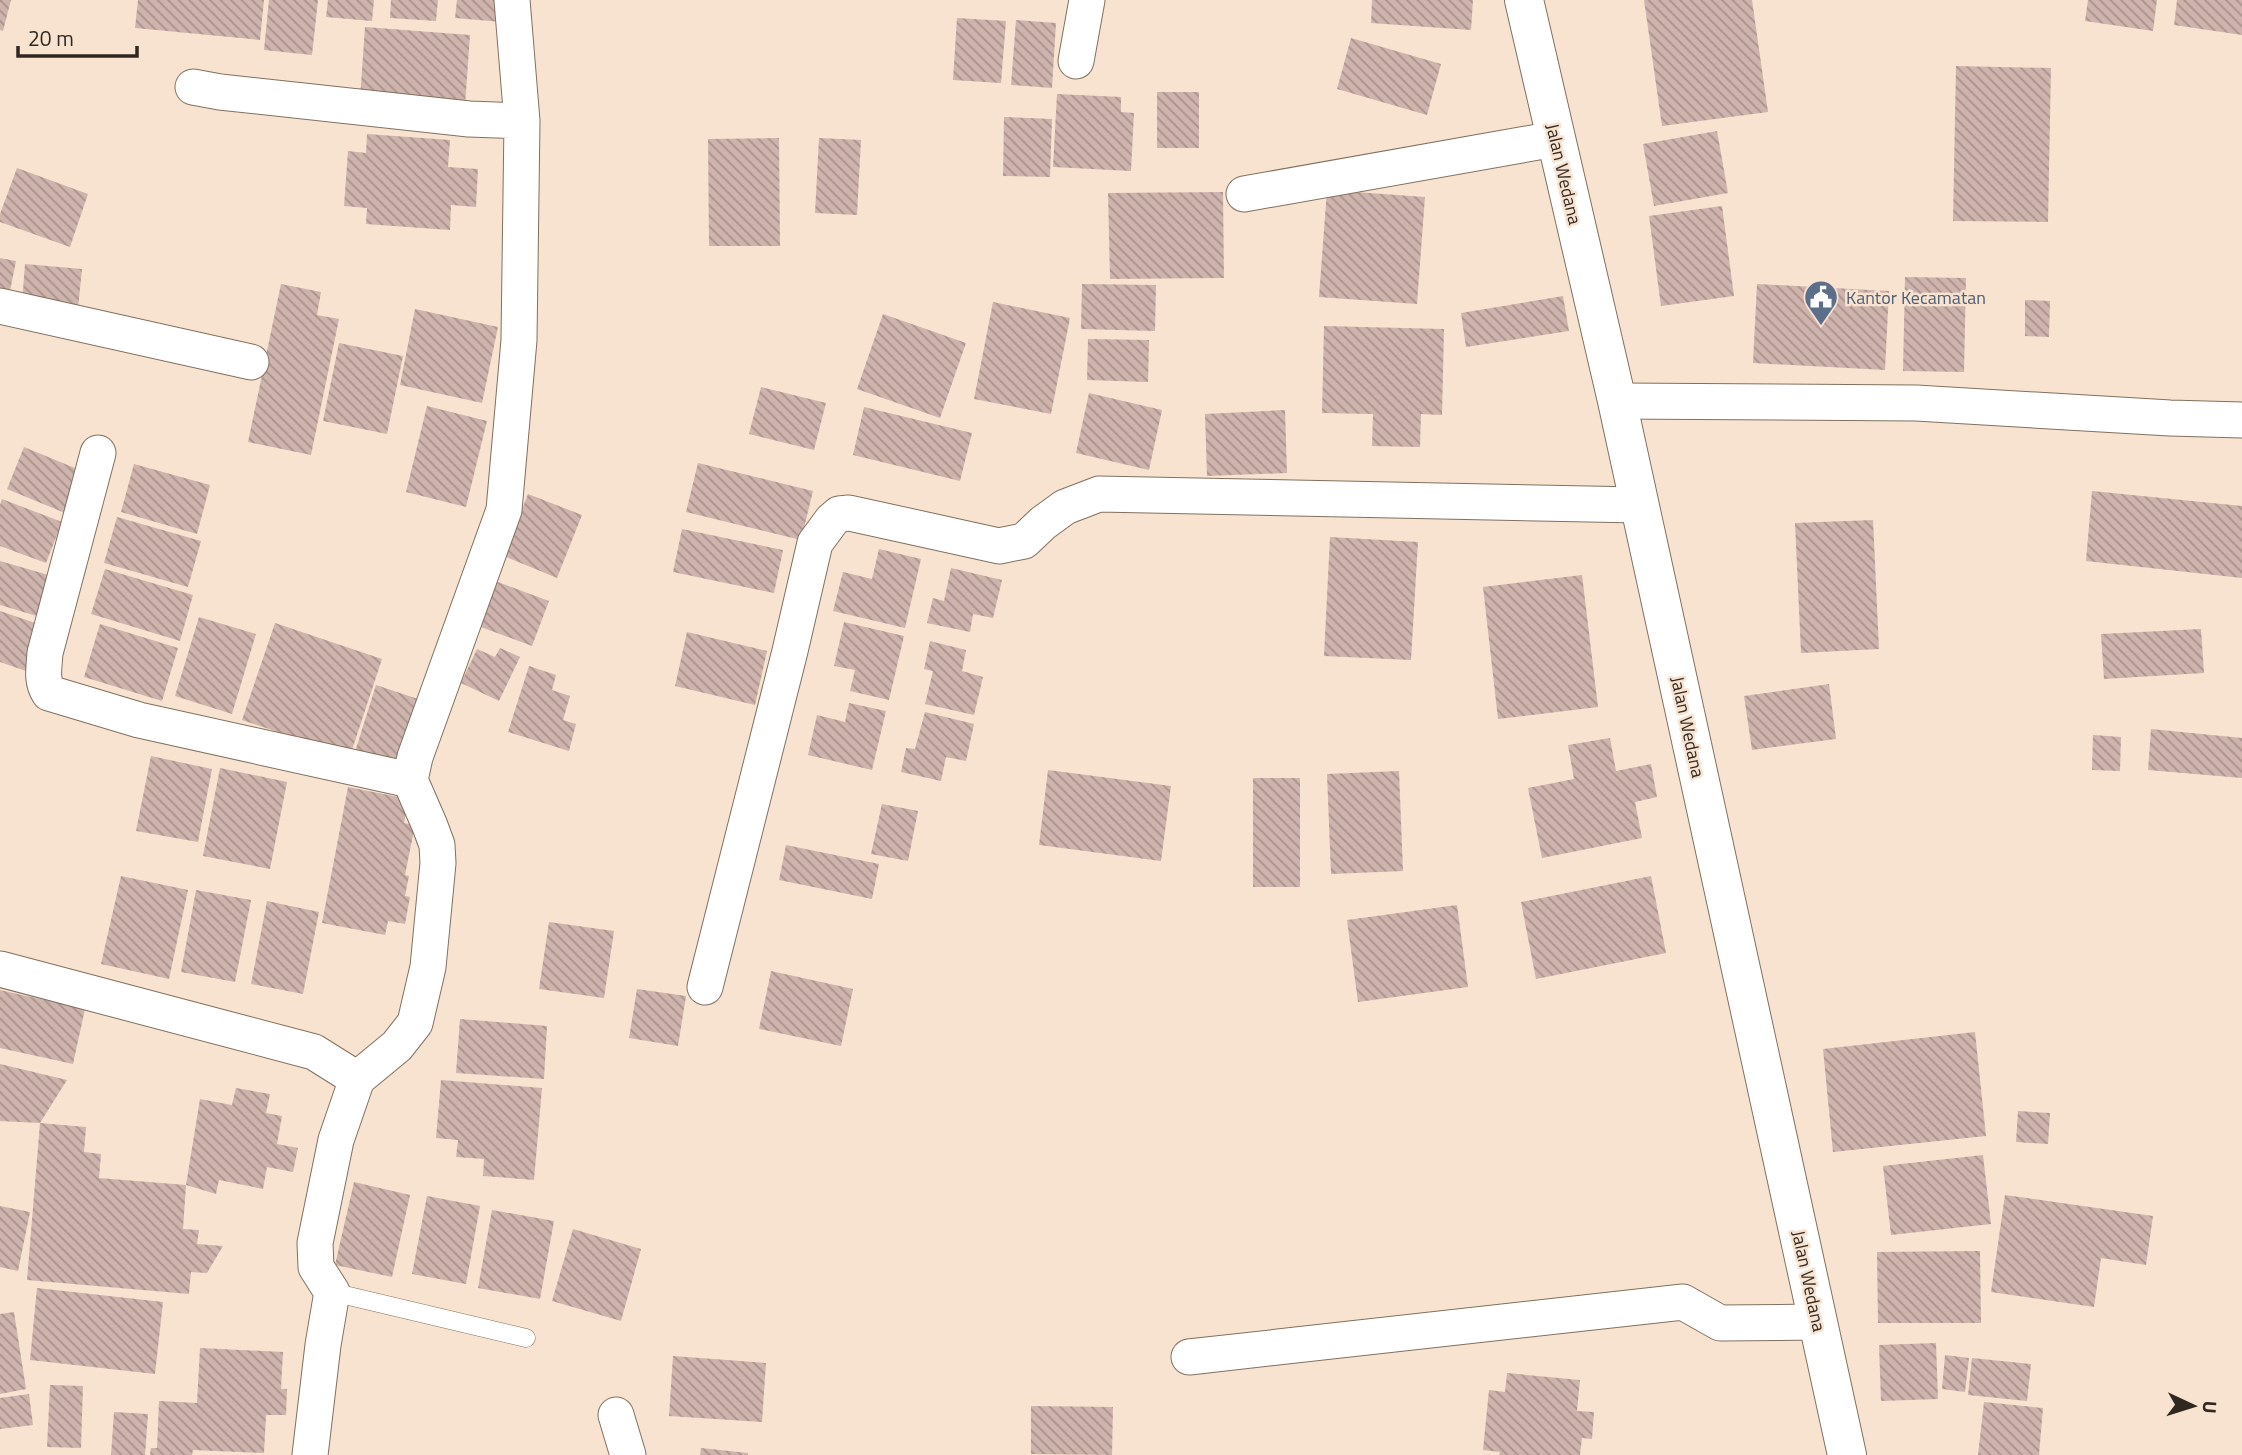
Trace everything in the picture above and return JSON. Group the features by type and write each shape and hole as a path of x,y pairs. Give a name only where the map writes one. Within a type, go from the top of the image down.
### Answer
{"street":[{"path":"310,1455 332,1292 316,1267 315,1243 336,1140 357,1079 397,1046 415,1023 428,967 438,863 437,845 410,780 415,757 504,510 519,340 522,121 512,0"},
{"path":"1076,61 1087,0"},
{"name":"Jalan Wedana","path":"1524,0 1617,401 1847,1455"},
{"path":"193,87 469,119 522,121"},
{"path":"1244,194 1555,139"},
{"path":"0,306 251,362"},
{"path":"1617,401 1916,403 2242,420"},
{"path":"98,453 45,653 43,676 44,686 49,694 139,720 410,780"},
{"path":"705,987 790,651 814,543 839,514 849,513 999,546 1024,541 1065,507 1099,494 1640,505"},
{"path":"0,969 314,1052 357,1079"},
{"path":"1189,1357 1683,1302 1720,1323 1818,1322"},
{"path":"616,1415 628,1455"}],"lane":[{"path":"332,1292 526,1338"}],"building":[{"path":"0,0 11,0 3,31 0,30"},
{"path":"138,0 264,0 260,40 135,28"},
{"path":"269,0 318,0 312,55 264,50"},
{"path":"328,0 374,0 372,21 326,17"},
{"path":"391,0 438,0 436,21 390,18"},
{"path":"457,0 503,0 502,22 455,18"},
{"path":"1372,0 1473,0 1471,30 1371,23"},
{"path":"1644,0 1752,0 1768,112 1662,126"},
{"path":"2088,0 2157,0 2153,31 2085,21"},
{"path":"2177,0 2242,0 2242,35 2174,25"},
{"path":"957,18 1006,21 1001,83 953,80"},
{"path":"1016,20 1056,23 1052,88 1011,85"},
{"path":"365,27 470,35 465,106 360,99"},
{"path":"1351,38 1441,64 1427,115 1337,89"},
{"path":"1956,66 2051,68 2048,222 1953,221"},
{"path":"1157,92 1199,92 1199,148 1157,148"},
{"path":"1057,94 1121,97 1121,112 1134,113 1131,171 1053,167"},
{"path":"1004,117 1052,119 1050,177 1003,176"},
{"path":"1717,131 1728,193 1654,206 1643,144"},
{"path":"367,134 450,140 448,167 478,169 476,207 451,205 450,230 366,224 367,208 344,206 348,151 366,153"},
{"path":"779,138 780,246 709,246 708,139"},
{"path":"819,138 861,140 857,215 815,213"},
{"path":"17,168 88,194 70,247 0,222 0,214"},
{"path":"1327,190 1425,197 1417,304 1319,297"},
{"path":"1223,192 1224,278 1110,279 1108,193"},
{"path":"1722,206 1734,296 1661,306 1649,216"},
{"path":"0,258 16,261 10,291 0,289"},
{"path":"25,264 82,269 78,309 22,303"},
{"path":"1905,277 1966,278 1964,372 1903,371"},
{"path":"281,284 321,292 317,315 339,319 311,455 248,442"},
{"path":"1082,284 1156,285 1155,331 1081,329"},
{"name":"Kantor Kecamatan","path":"1757,284 1889,291 1885,370 1753,363"},
{"path":"1563,296 1569,331 1466,347 1461,313"},
{"path":"2025,300 2050,301 2049,337 2025,336"},
{"path":"993,302 1070,318 1051,414 974,399"},
{"path":"415,309 498,327 482,403 400,385"},
{"path":"883,314 966,343 940,418 857,389"},
{"path":"1324,326 1444,329 1442,415 1421,414 1420,447 1372,446 1373,414 1322,413"},
{"path":"1088,339 1149,340 1148,382 1087,380"},
{"path":"339,343 403,356 387,434 323,421"},
{"path":"761,387 826,403 814,450 749,434"},
{"path":"1089,393 1162,410 1149,470 1076,453"},
{"path":"427,406 487,421 466,507 406,492"},
{"path":"864,407 972,433 960,481 853,455"},
{"path":"1285,410 1287,473 1207,476 1205,414"},
{"path":"24,447 82,471 65,513 7,489"},
{"path":"698,463 813,491 801,540 686,512"},
{"path":"134,464 210,485 197,534 121,512"},
{"path":"2092,491 2242,506 2242,578 2086,561"},
{"path":"528,494 582,515 557,578 504,556"},
{"path":"2,499 62,522 46,563 0,546"},
{"path":"117,517 201,541 188,587 104,563"},
{"path":"1873,520 1879,649 1801,653 1795,523"},
{"path":"682,529 783,550 774,593 673,572"},
{"path":"1330,537 1418,542 1411,660 1324,656"},
{"path":"879,549 921,559 905,628 833,611 843,572 872,579"},
{"path":"0,561 52,576 40,617 0,605"},
{"path":"951,568 1002,580 993,618 973,614 970,632 927,623 933,598 944,601"},
{"path":"105,569 193,595 180,641 91,614"},
{"path":"1582,575 1598,707 1498,719 1483,587"},
{"path":"495,581 549,601 532,646 478,626"},
{"path":"0,611 41,625 26,671 0,662"},
{"path":"199,617 256,634 232,714 175,696"},
{"path":"844,622 904,636 889,700 850,691 855,670 834,666"},
{"path":"275,623 382,659 350,756 242,720"},
{"path":"100,624 178,648 162,701 84,677"},
{"path":"2201,629 2204,673 2104,679 2101,634"},
{"path":"687,632 767,651 755,705 675,686"},
{"path":"930,641 966,650 962,671 983,677 974,715 925,704 933,671 924,669"},
{"path":"500,648 520,657 499,701 461,683 477,649 495,657"},
{"path":"529,666 556,675 552,690 570,696 563,720 576,724 569,751 508,732"},
{"path":"1829,684 1836,739 1752,750 1744,696"},
{"path":"376,685 418,699 396,768 354,755"},
{"path":"849,703 886,711 872,770 808,755 817,715 845,722"},
{"path":"925,712 974,724 966,761 946,757 941,781 901,772 906,748 915,749"},
{"path":"2151,729 2242,738 2242,778 2148,770"},
{"path":"2093,735 2121,737 2120,771 2092,770"},
{"path":"1610,738 1616,771 1651,764 1657,797 1635,802 1642,838 1542,858 1528,788 1574,779 1568,745"},
{"path":"151,756 212,769 198,842 136,831"},
{"path":"220,768 287,782 270,869 203,856"},
{"path":"1048,770 1171,786 1161,861 1039,845"},
{"path":"1399,771 1403,871 1331,874 1327,774"},
{"path":"1253,778 1300,778 1300,887 1253,887"},
{"path":"348,787 409,799 404,823 415,825 405,875 409,876 405,896 410,897 405,924 388,921 385,935 322,923"},
{"path":"882,804 918,811 908,861 871,854"},
{"path":"786,845 879,864 872,899 779,880"},
{"path":"121,876 188,890 169,979 101,964"},
{"path":"1651,876 1666,953 1536,979 1521,902"},
{"path":"196,890 251,900 235,982 181,972"},
{"path":"267,901 319,912 303,994 251,984"},
{"path":"1457,905 1468,987 1358,1002 1347,920"},
{"path":"549,922 614,931 604,998 539,989"},
{"path":"771,971 853,989 841,1046 759,1029"},
{"path":"637,989 686,996 678,1046 629,1038"},
{"path":"0,990 85,1009 73,1064 0,1048"},
{"path":"460,1019 547,1026 544,1079 456,1073"},
{"path":"1975,1032 1986,1136 1833,1152 1823,1049"},
{"path":"0,1064 67,1080 40,1123 0,1121"},
{"path":"441,1080 542,1088 534,1180 483,1176 484,1159 456,1157 458,1140 436,1138"},
{"path":"236,1088 270,1094 266,1113 282,1116 277,1144 298,1148 293,1172 267,1167 263,1189 219,1180 216,1194 186,1185 200,1099 232,1105"},
{"path":"2018,1111 2050,1113 2048,1144 2016,1142"},
{"path":"40,1123 86,1127 84,1152 101,1154 99,1178 186,1185 183,1229 199,1230 197,1244 223,1246 207,1273 191,1272 189,1294 27,1280"},
{"path":"1983,1155 1991,1224 1891,1235 1883,1166"},
{"path":"354,1182 410,1195 392,1277 335,1265"},
{"path":"2005,1195 2153,1216 2146,1265 2101,1258 2094,1307 1991,1292"},
{"path":"427,1196 480,1206 466,1284 412,1274"},
{"path":"0,1206 30,1212 18,1271 0,1267"},
{"path":"492,1210 554,1221 540,1299 478,1288"},
{"path":"573,1229 641,1249 621,1321 552,1301"},
{"path":"1980,1251 1981,1323 1878,1323 1877,1252"},
{"path":"37,1288 163,1302 155,1374 30,1360"},
{"path":"14,1312 26,1389 0,1394 0,1314"},
{"path":"1936,1343 1938,1399 1881,1401 1879,1345"},
{"path":"200,1348 283,1352 281,1389 287,1389 286,1415 266,1415 264,1453 193,1450 192,1455 150,1455 151,1448 157,1448 159,1401 197,1403"},
{"path":"1945,1355 1969,1358 1965,1392 1942,1389"},
{"path":"673,1356 766,1363 762,1422 669,1416"},
{"path":"1972,1358 2031,1364 2027,1401 1968,1395"},
{"path":"1507,1373 1580,1380 1577,1411 1594,1412 1592,1439 1582,1438 1580,1455 1499,1455 1500,1452 1483,1450 1489,1390 1505,1392"},
{"path":"50,1385 83,1386 81,1448 47,1447"},
{"path":"29,1394 33,1425 0,1429 0,1398"},
{"path":"1984,1402 2043,1408 2039,1455 1978,1455"},
{"path":"1031,1406 1113,1407 1112,1455 1031,1454"},
{"path":"114,1412 148,1414 145,1455 111,1455"},
{"path":"701,1448 748,1453 748,1455 700,1455"}],"place":[{"name":"Kantor Kecamatan","path":"1821,327"}]}
